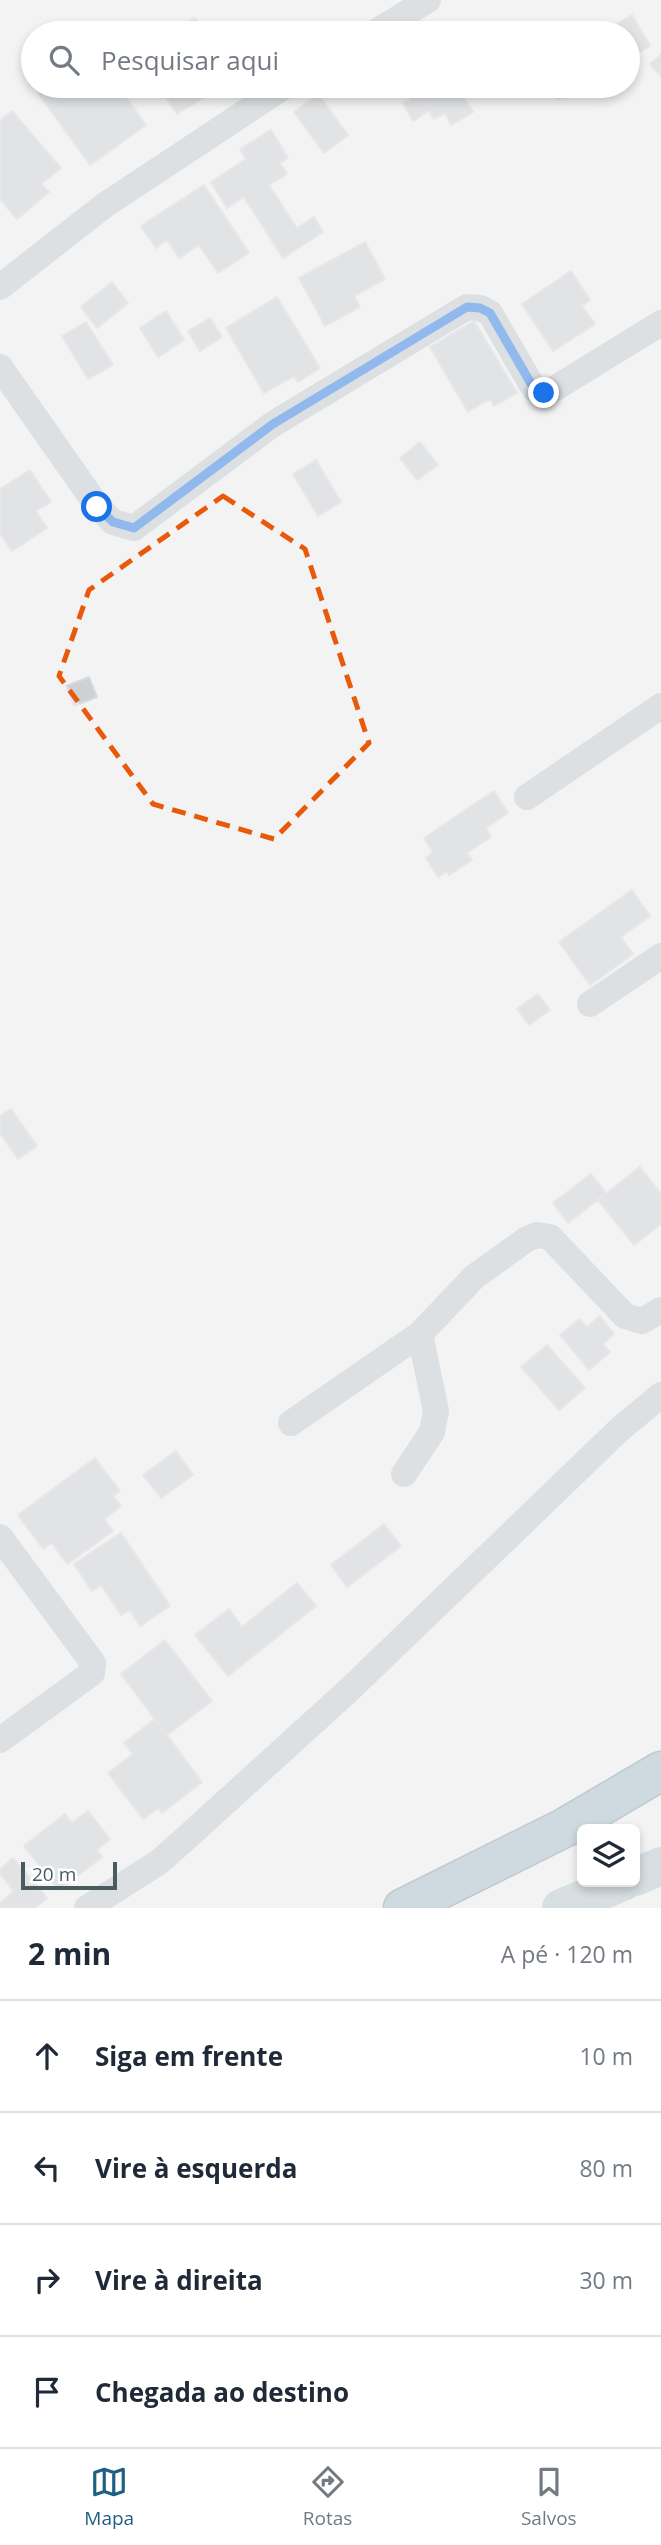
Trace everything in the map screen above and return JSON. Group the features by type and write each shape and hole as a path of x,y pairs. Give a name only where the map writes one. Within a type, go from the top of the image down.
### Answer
{"highway":[{"path":"404,1908 564,1828 661,1771"}],"main road":[{"path":"640,1875 661,1866"},
{"path":"561,1908 611,1887"}],"street":[{"path":"394,21 428,0"},
{"path":"0,287 105,205 267,98"},
{"path":"0,367 97,507 113,522 134,528 273,424 467,307 480,308 490,313 530,382 544,393 661,323"},
{"path":"527,797 661,706"},
{"path":"590,1004 661,956"},
{"path":"291,1423 420,1334 474,1278 527,1238 537,1235 550,1237 625,1316 642,1321 661,1310"},
{"path":"404,1474 432,1432 436,1411 420,1334"},
{"path":"87,1908 159,1862 350,1689 620,1429 661,1395"},
{"path":"0,1537 93,1663 92,1673 0,1740"}],"highlighted area":[{"path":"223,496 305,549 369,743 274,839 153,804 59,676 89,590"}],"building":[{"path":"632,15 635,21 622,21"},
{"path":"640,29 650,46 640,52"},
{"path":"661,55 661,76 650,64"},
{"path":"42,98 127,98 146,125 90,165"},
{"path":"167,98 203,98 177,114"},
{"path":"313,98 321,98 348,135 324,153 294,112"},
{"path":"410,98 464,98 473,112 451,125 445,113 434,119 429,111 413,121 403,103 411,100"},
{"path":"12,111 61,168 41,184 49,192 17,219 0,199 0,121"},
{"path":"271,130 288,158 280,163 287,174 269,185 297,228 314,217 323,232 283,258 244,197 227,208 211,182 246,159 240,149"},
{"path":"204,185 249,253 218,273 199,245 179,258 167,240 156,248 141,226"},
{"path":"365,242 385,279 354,296 360,307 325,326 299,278"},
{"path":"571,271 590,300 582,306 595,324 553,351 522,304"},
{"path":"112,282 128,303 97,328 81,307"},
{"path":"277,297 320,368 298,382 294,376 264,393 226,328"},
{"path":"166,311 184,340 158,357 140,328"},
{"path":"210,318 222,337 200,351 188,331"},
{"path":"474,321 517,393 494,406 490,399 468,412 430,347"},
{"path":"86,322 113,365 88,379 62,336"},
{"path":"420,442 438,465 417,480 400,458"},
{"path":"316,460 341,502 318,516 293,474"},
{"path":"30,470 51,502 36,511 47,528 12,551 0,533 0,489"},
{"path":"89,677 97,697 74,706 66,686"},
{"path":"494,791 508,813 486,828 491,837 467,853 472,860 449,875 447,871 438,877 426,858 433,852 424,838"},
{"path":"632,890 650,916 621,937 633,954 590,985 559,942"},
{"path":"538,994 550,1010 529,1025 517,1009"},
{"path":"11,1109 37,1146 18,1159 0,1133 0,1116"},
{"path":"640,1167 661,1194 661,1224 634,1245 598,1200"},
{"path":"591,1174 606,1193 568,1223 553,1203"},
{"path":"600,1316 614,1334 603,1344 610,1352 589,1370 560,1335 579,1319 587,1327"},
{"path":"547,1345 585,1388 559,1410 521,1367"},
{"path":"176,1451 193,1475 161,1498 143,1475"},
{"path":"95,1458 120,1491 113,1496 121,1506 104,1519 113,1531 67,1564 52,1543 43,1549 18,1515"},
{"path":"384,1524 401,1546 347,1587 331,1565"},
{"path":"121,1533 170,1606 140,1626 130,1610 121,1615 101,1585 92,1591 74,1564"},
{"path":"297,1583 316,1606 228,1676 195,1635 229,1609 242,1627"},
{"path":"165,1640 212,1701 167,1735 121,1674"},
{"path":"155,1719 202,1782 162,1813 158,1808 143,1819 108,1773 133,1754 124,1743"},
{"path":"88,1811 110,1839 97,1850 102,1857 59,1890 24,1846 65,1814 72,1823"},
{"path":"13,1858 47,1898 35,1908 0,1908 0,1903 14,1891 0,1874 0,1869"}],"route":[{"path":"97,507 113,522 134,528 273,424 467,307 480,308 490,313 530,382 544,393"}]}
